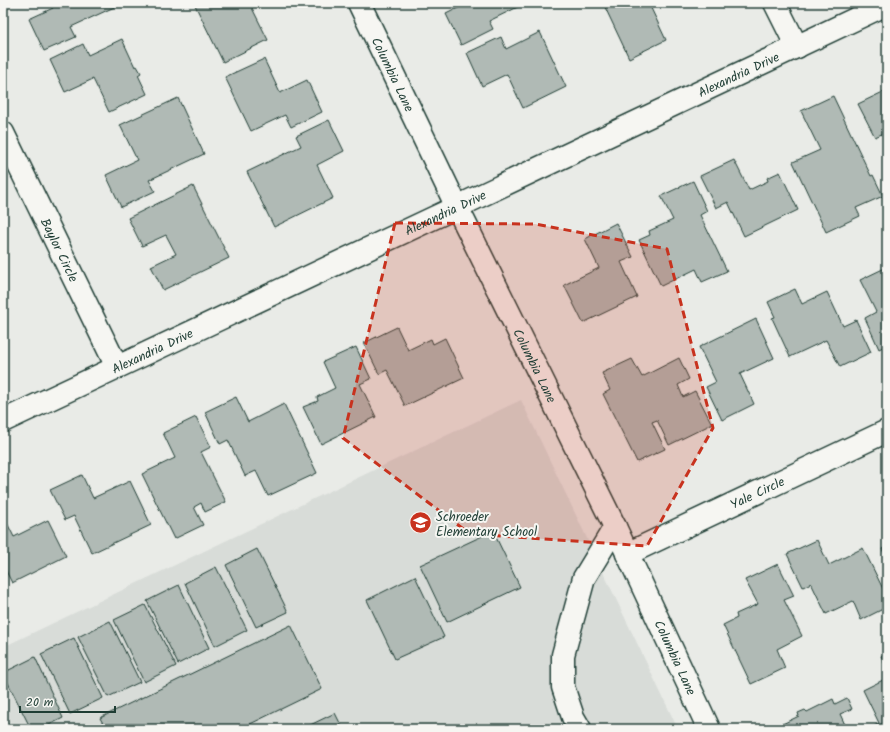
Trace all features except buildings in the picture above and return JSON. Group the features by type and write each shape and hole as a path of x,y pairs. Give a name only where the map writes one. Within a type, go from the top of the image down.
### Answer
{"street":[{"name":"Columbia Lane","path":"359,3 457,207 615,527 710,729"},
{"path":"775,3 797,47"},
{"name":"Alexandria Drive","path":"3,421 887,4"},
{"name":"Baylor Circle","path":"3,133 117,367"},
{"name":"Yale Circle","path":"627,554 887,431"},
{"path":"580,729 572,717 563,688 563,655 584,578 615,527"}],"highlighted area":[{"path":"395,223 535,224 667,249 713,428 647,546 470,534 343,438"}],"shaded area":[{"name":"Schroeder Elementary School","path":"521,400 678,729 3,729 3,647"}],"place":[{"name":"Schroeder Elementary School","path":"421,523"}]}
